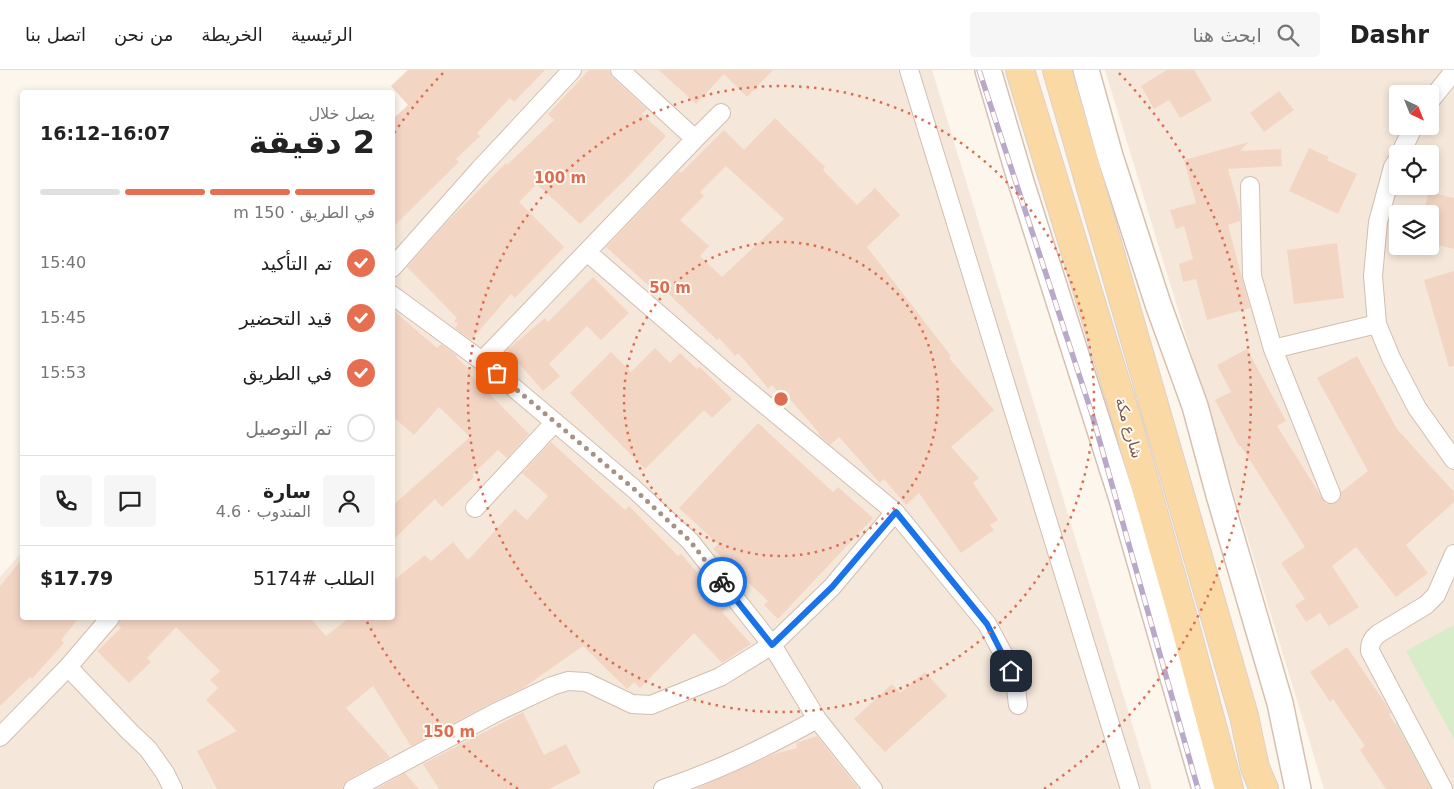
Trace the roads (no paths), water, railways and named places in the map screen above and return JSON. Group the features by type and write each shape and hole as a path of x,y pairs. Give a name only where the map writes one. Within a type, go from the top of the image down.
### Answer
{"main road":[{"name":"شارع مكة","path":"1020,70 1127,420 1229,789"},
{"name":"شارع مكة","path":"1057,70 1244,716 1255,768 1264,789"}],"street":[{"path":"395,265 479,170 572,70"},
{"path":"620,70 695,139"},
{"path":"909,70 1130,789"},
{"path":"988,70 1021,182 1122,499 1205,789"},
{"path":"1086,70 1110,156 1158,304 1195,406 1232,541 1280,703 1298,789"},
{"path":"1439,89 1454,71"},
{"path":"482,361 721,113"},
{"path":"1389,182 1378,222 1373,276 1378,324 1391,358 1418,408 1454,460"},
{"path":"1250,186 1252,276 1273,349 1331,494"},
{"path":"587,252 728,374 896,512 987,624 1007,661 1015,681 1018,705"},
{"path":"395,297 482,361 633,488 690,541 772,645 817,719 873,789"},
{"path":"1273,349 1378,324"},
{"path":"474,508 555,422"},
{"path":"352,789 495,713 552,686 568,681 586,682 632,704 651,706 720,677 772,645 832,587 896,512"},
{"path":"1444,789 1370,651 1370,644 1378,634 1426,605 1436,595 1454,554"},
{"path":"0,737 68,667 108,620"},
{"path":"68,667 148,749 165,773 173,789"},
{"path":"663,789 734,763 817,719"}],"railway":[{"path":"979,70 1092,414 1198,789"}]}
